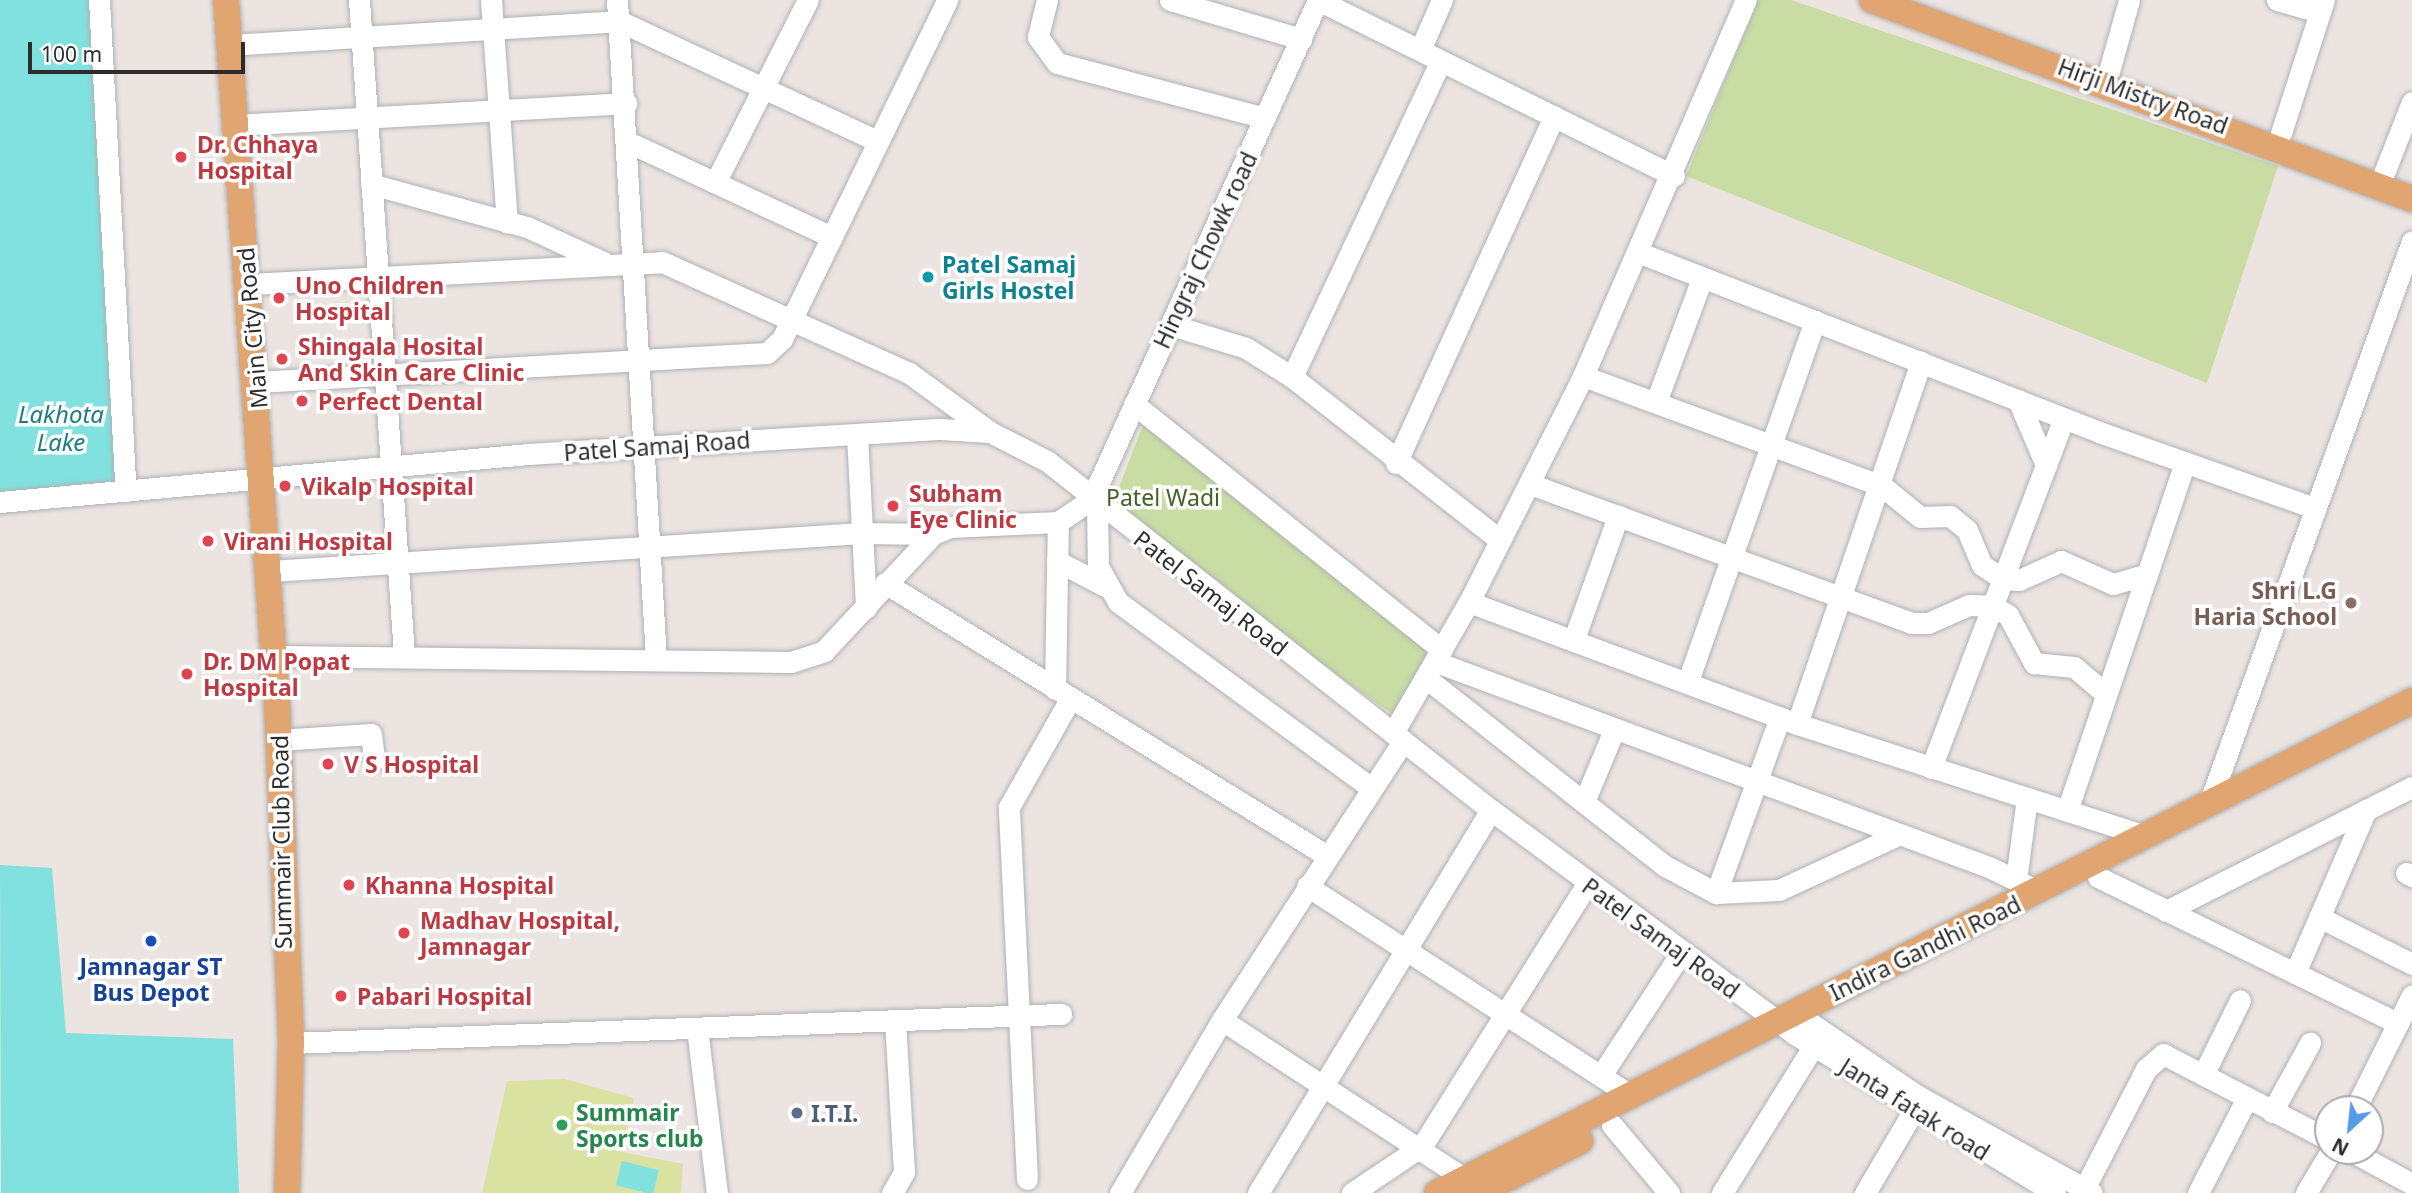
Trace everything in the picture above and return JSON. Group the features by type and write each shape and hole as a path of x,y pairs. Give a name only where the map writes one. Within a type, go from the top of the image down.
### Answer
{"main road":[{"name":"Main City Road","path":"226,0 264,479 274,656"},
{"name":"Hirji Mistry Road","path":"1872,0 2281,133 2381,180 2412,199"},
{"name":"Hirji Mistry Road","path":"1905,0 2381,180 2412,186"},
{"name":"Summair Club Road","path":"274,656 288,1035 287,1193"},
{"name":"Indira Gandhi Road","path":"1437,1193 1472,1186 1612,1125 1798,1027 2036,890 2156,840 2412,701"},
{"name":"Indira Gandhi Road","path":"2213,811 2412,719"},
{"name":"Indira Gandhi Road","path":"2036,890 2098,877 2156,840"},
{"name":"Indira Gandhi Road","path":"1472,1186 1630,1095 1798,1027"},
{"name":"Summair Club Road","path":"270,1193 278,1042 288,1035"}],"street":[{"path":"99,0 126,491"},
{"path":"359,0 404,655"},
{"path":"491,0 506,222"},
{"path":"715,183 808,0"},
{"path":"256,382 384,371 758,355 775,348 947,0"},
{"path":"1047,0 1038,37 1057,63 1265,118"},
{"path":"1170,0 1204,5 1301,39"},
{"path":"1318,0 1674,176"},
{"name":"Hingraj Chowk road","path":"1094,502 1134,404 1318,0"},
{"path":"1420,51 1442,0"},
{"path":"1120,1193 1222,1020 1370,787 1469,602 1583,376 1640,253 1746,0"},
{"path":"2107,76 2129,0"},
{"path":"2277,0 2322,6 2281,133"},
{"path":"229,45 493,28 618,10 764,86 878,141"},
{"path":"618,10 641,359 656,659"},
{"path":"1292,377 1441,61"},
{"path":"2381,180 2412,102"},
{"path":"236,125 499,108 626,103"},
{"path":"1396,463 1554,117"},
{"path":"628,142 832,237"},
{"path":"371,184 506,222 603,262"},
{"path":"2213,811 2315,508 2412,241"},
{"path":"1640,253 2064,418 2315,508"},
{"path":"249,284 635,260 682,268 909,373 990,432"},
{"path":"1656,401 1702,278"},
{"path":"1688,681 1728,555 1815,321"},
{"path":"1171,325 1245,348 1292,377 1396,463 1500,540"},
{"path":"1716,893 1754,784 1788,720 1844,598 1921,362"},
{"path":"1583,376 1882,485 1909,512 1960,521 1982,565 2003,579 2019,580 2061,561 2113,584 2147,574"},
{"path":"2018,400 2046,465"},
{"path":"1134,404 1435,664 1584,802 1676,873 1716,893 1779,890 1898,835"},
{"path":"1931,768 2064,418"},
{"name":"Patel Samaj Road","path":"0,502 646,446 857,435 990,432 1046,461 1094,502 1490,810 1681,953 1917,1105"},
{"path":"857,435 866,608"},
{"path":"2067,811 2185,462"},
{"path":"1530,484 1921,624 1956,608 1992,606 2008,615 2034,663 2074,667 2106,694"},
{"path":"274,656 808,659 866,608 884,583 933,534 950,527 1058,522 1094,502 1096,550 1105,586"},
{"path":"1574,639 1618,516"},
{"path":"1027,1179 1009,807 1062,694 1058,522"},
{"path":"270,571 862,533 933,534"},
{"path":"1057,561 1105,586 1370,787"},
{"path":"884,583 1326,855"},
{"path":"1469,602 1788,720 2156,840"},
{"path":"1435,664 1898,835 2036,890 2027,798"},
{"path":"1584,802 1614,730"},
{"path":"278,740 371,734 374,760"},
{"path":"2166,911 2366,810 2406,795"},
{"path":"1258,1193 1490,810"},
{"path":"2295,973 2366,810"},
{"path":"2098,877 2398,1023"},
{"path":"1352,1193 1422,1146 1587,884"},
{"path":"1307,886 1506,1010 1630,1095"},
{"path":"2319,917 2412,964"},
{"path":"1602,1074 1681,953"},
{"path":"2362,1095 2412,995"},
{"path":"2204,1073 2240,1000"},
{"path":"288,1035 697,1028 1061,1014"},
{"path":"892,1193 904,1172 895,1020"},
{"path":"1222,1020 1422,1146 1472,1186"},
{"path":"1722,1193 1798,1027"},
{"path":"697,1028 717,1193"},
{"path":"2272,1112 2310,1043"},
{"path":"1865,1193 1917,1105 2086,1192 2152,1060 2175,1057 2272,1112 2314,1132"},
{"path":"2197,1193 2247,1098"},
{"name":"Janta fatak road","path":"1917,1105 2056,1193"},
{"path":"1612,1125 1668,1193"},
{"path":"2306,1193 2323,1165"},
{"path":"2377,1165 2412,1184"}],"green space":[{"path":"1758,0 1791,0 2278,166 2207,383 1686,176"},
{"name":"Patel Wadi","path":"1143,425 1434,647 1392,714 1109,513"},
{"name":"Summair Sports club","path":"565,1079 634,1098 622,1152 683,1164 681,1193 482,1193 507,1081"}],"water":[{"name":"Lakhota Lake","path":"0,0 90,0 126,486 0,495"},
{"path":"0,865 52,868 66,1033 233,1039 239,1193 1,1193"},
{"path":"622,1161 659,1170 653,1193 616,1185"}],"place":[{"name":"Dr. Chhaya Hospital","path":"181,157"},
{"name":"Patel Samaj Girls Hostel","path":"928,277"},
{"name":"Uno Children Hospital","path":"279,298"},
{"name":"Shingala Hosital And Skin Care Clinic","path":"282,359"},
{"name":"Perfect Dental","path":"302,401"},
{"name":"Vikalp Hospital","path":"285,486"},
{"name":"Subham Eye Clinic","path":"893,506"},
{"name":"Virani Hospital","path":"208,541"},
{"name":"Shri L.G Haria School","path":"2351,603"},
{"name":"Dr. DM Popat Hospital","path":"187,674"},
{"name":"V S Hospital","path":"328,764"},
{"name":"Khanna Hospital","path":"349,885"},
{"name":"Madhav Hospital, Jamnagar","path":"404,933"},
{"name":"Jamnagar ST Bus Depot","path":"151,941"},
{"name":"Pabari Hospital","path":"341,996"},
{"name":"I.T.I.","path":"797,1113"},
{"name":"Summair Sports club","path":"562,1125"}]}
